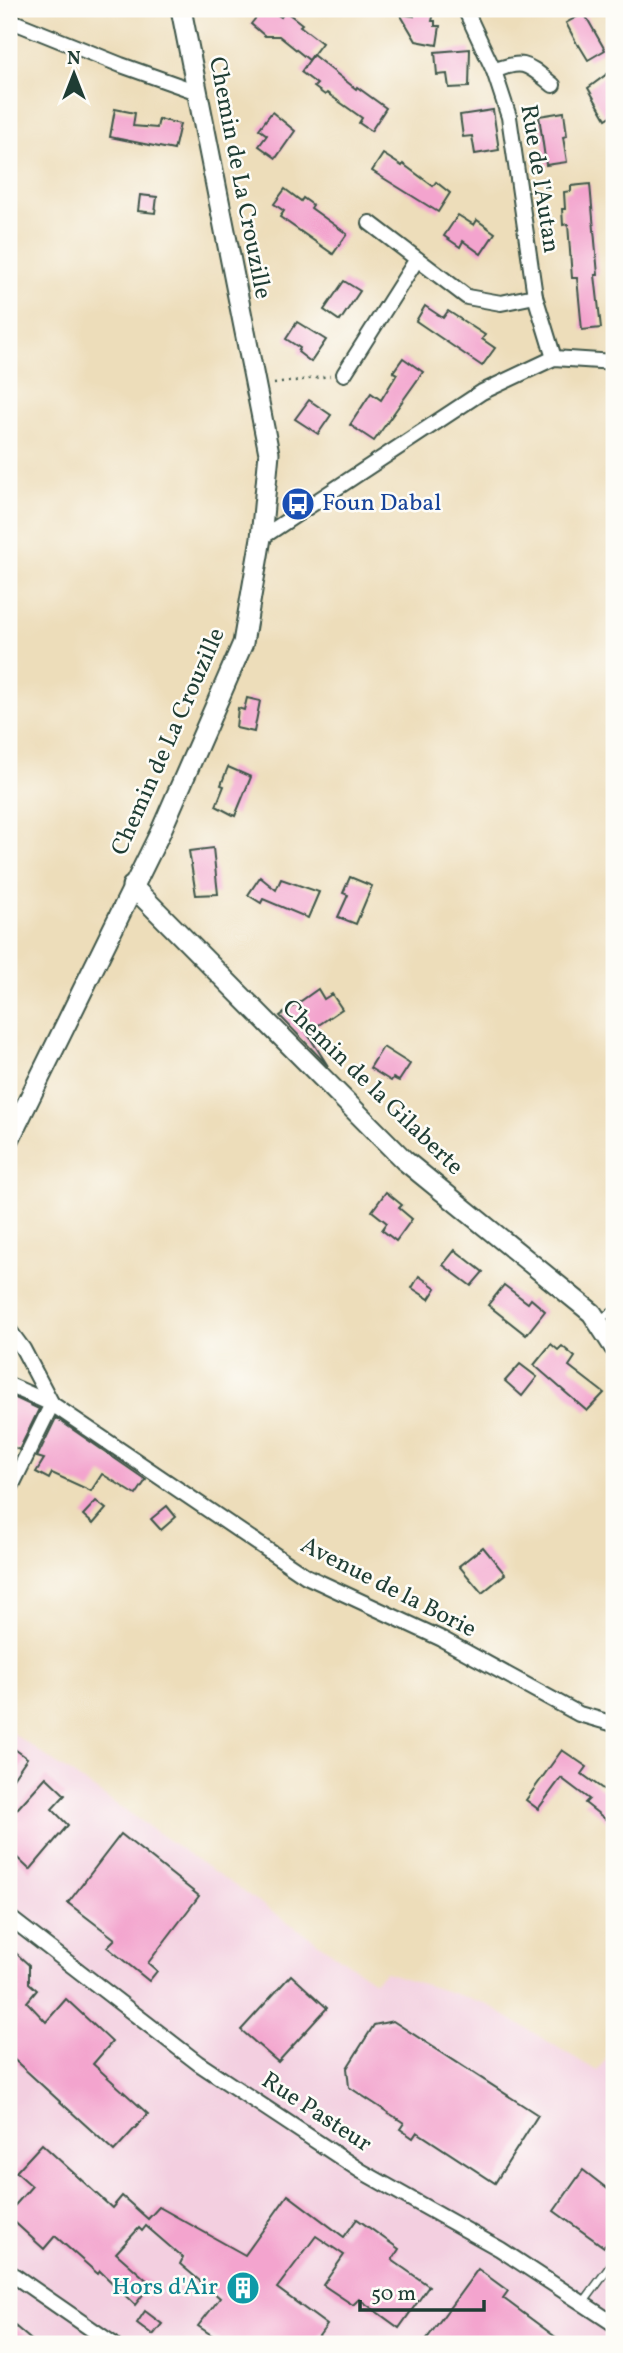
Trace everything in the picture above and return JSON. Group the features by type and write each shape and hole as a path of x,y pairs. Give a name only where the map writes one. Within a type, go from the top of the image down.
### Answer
{"street":[{"name":"Chemin de La Crouzille","path":"9,1140 160,833 243,643 261,538 269,453 181,9"},
{"name":"Rue de l'Autan","path":"465,9 494,71 509,117 535,296 554,358"},
{"path":"9,20 197,92"},
{"name":"Rue de l'Autan","path":"494,71 514,63 531,68 553,85"},
{"path":"370,223 467,297 501,303 535,296"},
{"path":"344,374 417,259"},
{"path":"261,538 482,392 554,358 614,362"},
{"name":"Chemin de la Gilaberte","path":"132,886 404,1160 592,1313 606,1316 614,1347"},
{"path":"9,1330 23,1349 52,1404 9,1491"},
{"name":"Avenue de la Borie","path":"9,1385 52,1404 306,1576 442,1639 579,1714 614,1724"},
{"name":"Rue Pasteur","path":"9,1917 198,2063 361,2171 500,2249 614,2324"},
{"path":"9,2272 113,2344"}],"lane":[{"path":"583,2304 614,2261"}],"path":[{"path":"256,387 344,374"}],"shaded area":[{"path":"9,1731 374,1981 385,1972 484,2003 597,2071 614,2048 614,2344 9,2344"}],"building":[{"path":"263,9 269,9 281,17 285,11 322,43 309,60 279,36 265,36 251,24"},
{"path":"415,9 435,9 432,21 435,21 435,26 440,26 437,45 416,41 400,14 414,16"},
{"path":"584,13 605,50 588,60 566,23"},
{"path":"470,49 469,87 449,88 447,74 437,75 435,52"},
{"path":"313,55 356,89 357,87 386,108 371,131 359,123 362,118 314,87 317,84 301,72"},
{"path":"607,74 614,84 614,114 606,119 588,88"},
{"path":"115,109 135,113 133,126 157,128 159,119 180,124 174,150 110,137"},
{"path":"493,110 499,150 475,154 472,136 463,137 460,115"},
{"path":"272,112 295,131 276,158 259,146 267,135 259,129"},
{"path":"564,112 567,136 563,137 567,162 546,165 539,116"},
{"path":"383,154 402,166 403,164 433,186 436,182 450,193 438,212 372,171"},
{"path":"590,184 601,328 582,330 577,278 572,278 568,224 563,225 562,209 565,209 564,192 571,191 571,186"},
{"path":"285,189 301,201 303,198 313,205 311,208 347,234 333,254 280,217 284,211 274,204"},
{"path":"140,195 157,197 155,213 138,211"},
{"path":"458,215 474,225 477,220 495,233 481,254 463,241 460,247 444,236"},
{"path":"344,281 360,291 340,321 324,310"},
{"path":"425,306 443,318 448,311 485,335 482,339 495,348 482,366 416,321"},
{"path":"297,322 326,340 311,362 298,352 300,348 286,339"},
{"path":"403,358 423,372 374,441 350,425 371,393 381,400 397,374 393,372"},
{"path":"309,400 331,415 318,434 295,419"},
{"path":"247,698 260,701 254,732 236,728 238,708 244,710"},
{"path":"228,767 251,777 235,816 216,806"},
{"path":"213,848 218,894 196,895 189,851"},
{"path":"260,877 276,890 281,879 319,892 308,918 263,899 261,903 248,895"},
{"path":"350,877 372,886 356,924 338,917 348,895 343,893"},
{"path":"318,989 324,999 332,994 342,1009 307,1033 328,1066 280,1016"},
{"path":"383,1047 410,1064 399,1081 393,1078 391,1081 370,1068"},
{"path":"386,1192 402,1205 399,1208 412,1219 396,1241 382,1230 387,1223 372,1211"},
{"path":"455,1250 483,1272 471,1286 443,1265"},
{"path":"419,1276 436,1288 429,1299 412,1288"},
{"path":"504,1285 528,1303 531,1299 545,1311 526,1335 488,1305"},
{"path":"551,1344 558,1350 562,1346 575,1357 569,1366 604,1393 587,1411 534,1365"},
{"path":"520,1364 537,1377 522,1396 505,1381"},
{"path":"9,1395 39,1409 19,1450 9,1445"},
{"path":"56,1418 146,1480 136,1495 102,1474 91,1491 52,1473 49,1479 36,1472 44,1459 37,1457"},
{"path":"96,1501 106,1509 93,1524 83,1515"},
{"path":"167,1506 176,1517 161,1530 151,1519"},
{"path":"483,1547 505,1574 482,1593 459,1566"},
{"path":"9,1745 27,1758 9,1784"},
{"path":"562,1750 587,1767 582,1774 614,1797 614,1815 609,1822 585,1803 589,1799 561,1778 538,1809 526,1800"},
{"path":"46,1777 65,1795 52,1809 68,1825 30,1870 9,1850 9,1818"},
{"path":"121,1834 199,1896 148,1963 157,1971 149,1981 107,1947 115,1939 68,1903"},
{"path":"9,1947 29,1965 29,1983 37,1990 27,2002 46,2022 66,1999 112,2042 93,2064 148,2114 114,2151 9,2055"},
{"path":"291,1975 327,2008 278,2062 241,2030"},
{"path":"393,2021 538,2115 495,2183 417,2132 413,2138 400,2129 404,2123 349,2087 347,2068 374,2025"},
{"path":"42,2144 112,2208 122,2196 148,2219 159,2207 245,2255 288,2195 344,2237 357,2219 399,2249 392,2260 429,2286 399,2328 359,2299 353,2305 323,2285 344,2255 316,2236 277,2288 327,2325 313,2344 225,2344 198,2326 220,2298 180,2264 183,2258 146,2226 142,2231 139,2228 116,2253 151,2284 135,2305 100,2271 98,2274 55,2236 44,2249 9,2217 9,2212 32,2186 16,2172"},
{"path":"583,2170 614,2194 614,2233 604,2247 554,2211"},
{"path":"478,2269 508,2291 503,2298 565,2344 423,2344"},
{"path":"145,2311 162,2324 153,2335 137,2323"},
{"path":"9,2321 36,2344 13,2344 9,2340"}],"place":[{"name":"Foun Dabal","path":"298,504"},
{"name":"Hors d'Air","path":"243,2288"}]}
